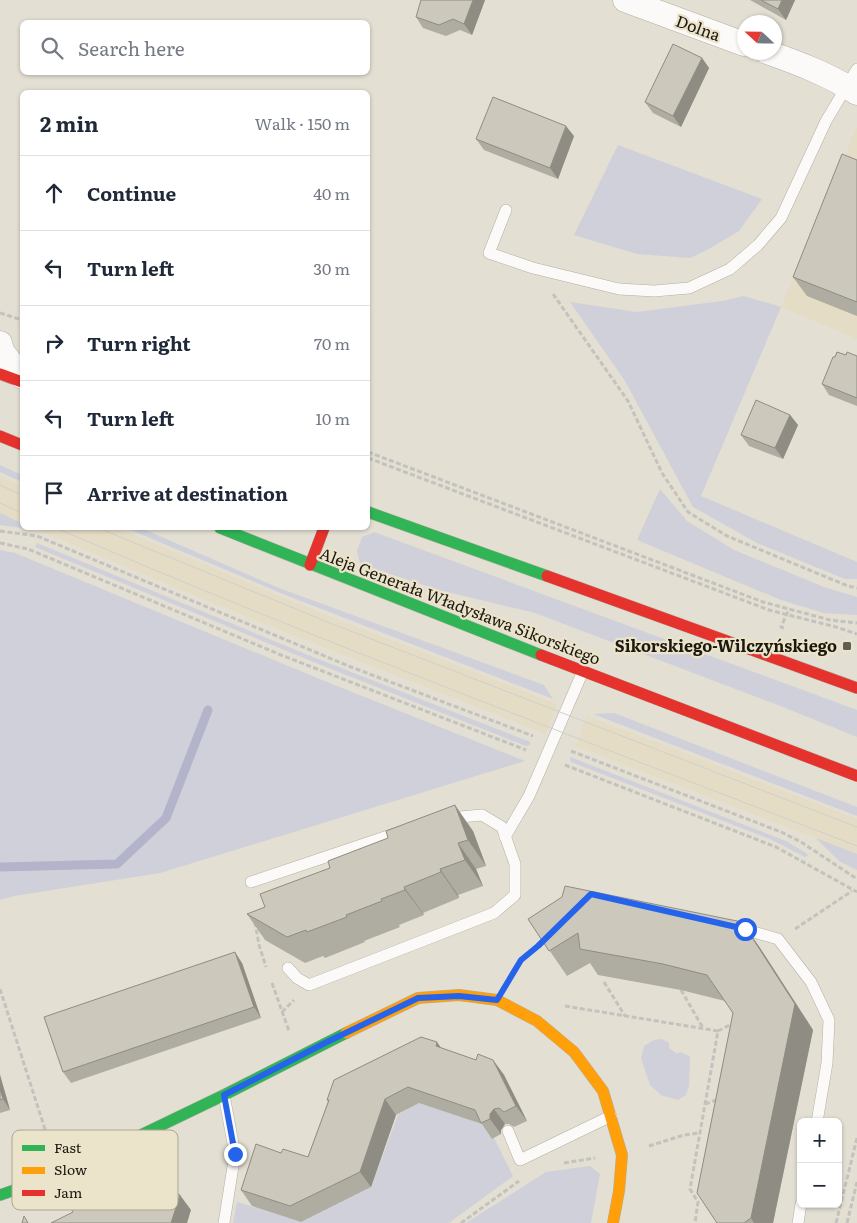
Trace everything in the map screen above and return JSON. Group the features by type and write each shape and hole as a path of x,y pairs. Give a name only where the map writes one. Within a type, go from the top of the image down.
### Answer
{"main road":[{"path":"0,374 20,381"},
{"path":"0,436 20,444"},
{"path":"370,513 857,688"},
{"name":"Aleja Generała Władysława Sikorskiego","path":"225,530 310,565 857,776"},
{"path":"310,565 323,530"},
{"path":"151,1130 418,998 459,996 497,1000 537,1021 574,1052 603,1091 622,1155 619,1191 613,1223"},
{"path":"0,1195 12,1191"}],"street":[{"name":"Dolna","path":"624,0 737,41"},
{"path":"782,57 854,83"},
{"path":"0,344 2,351 20,374"}],"lane":[{"path":"506,210 489,253 533,268 618,289 654,291 689,288 730,269 758,245 781,218 826,121 854,83"},
{"path":"505,837 529,796 583,671"},
{"path":"288,968 297,978 309,985 494,913 515,895 515,864 502,827 482,815 441,819"},
{"path":"251,882 414,828"},
{"path":"726,924 778,939 811,982 829,1020 827,1063 818,1118"},
{"path":"224,1095 235,1154 224,1223"},
{"path":"508,1131 520,1160 611,1116"},
{"path":"798,1223 800,1208"}],"path":[{"path":"533,268 628,401 662,473 688,512 727,536 857,588"},
{"path":"0,313 20,319"},
{"path":"370,453 763,602 830,620 857,624"},
{"path":"370,459 760,606 857,634"},
{"path":"0,531 37,536 344,664 781,832 801,842 857,879"},
{"path":"0,543 28,549 281,655 776,847 857,892"},
{"path":"789,609 781,627 790,630"},
{"path":"778,939 853,890"},
{"path":"497,1000 521,960 550,934"},
{"path":"604,982 626,1016"},
{"path":"0,989 46,1130"},
{"path":"681,990 703,1029"},
{"path":"560,1005 718,1031 739,1020"},
{"path":"695,1223 698,1202 690,1189 718,1031"},
{"path":"705,1104 723,1097"},
{"path":"622,1155 684,1135 700,1133"},
{"path":"836,1223 857,1138"},
{"path":"556,1164 601,1157"},
{"path":"461,1223 524,1178"},
{"path":"847,1223 857,1182"},
{"path":"693,1195 700,1192"}],"shaded area":[{"path":"857,127 857,339 781,307"},
{"path":"618,145 762,199 739,231 690,258 637,254 574,235"},
{"path":"744,296 781,307 701,496 857,562 857,579 845,579 757,543 693,507 625,381 570,302 637,312 722,301"},
{"path":"0,465 20,474 20,481 0,472"},
{"path":"0,476 20,485 20,522 0,513"},
{"path":"660,489 687,521 734,550 824,587 857,597 857,615 824,613 781,600 637,540"},
{"path":"0,513 20,522 20,528 0,525"},
{"path":"38,530 122,530 308,608 557,704 546,734 242,615"},
{"path":"131,530 146,530 279,588 544,685 553,699 288,596"},
{"path":"374,532 857,710 857,737 535,613 439,590 360,564 357,551 362,537"},
{"path":"37,543 313,657 528,741 530,745 526,746 311,661 35,547"},
{"path":"0,550 15,553 322,680 525,761 160,873 14,896 0,900"},
{"path":"614,713 857,807 857,816 593,714"},
{"path":"587,716 857,819 857,854 576,746"},
{"path":"570,757 786,841 808,856 805,857 770,839 571,762"},
{"path":"816,838 857,854 857,870 839,861"},
{"path":"662,1039 669,1043 669,1048 677,1054 680,1052 690,1056 689,1086 686,1095 678,1100 661,1095 650,1085 641,1058 644,1046 654,1040"},
{"path":"419,1103 486,1125 513,1176 449,1223 233,1223 237,1202 301,1222 371,1187 398,1115"},
{"path":"590,1166 600,1174 591,1223 466,1223 546,1172"}],"building":[{"path":"421,0 473,0 464,24 453,19 439,25 416,17"},
{"path":"761,0 782,0 778,9"},
{"path":"673,44 702,58 673,116 645,102"},
{"path":"493,97 566,126 550,168 476,139"},
{"path":"842,154 857,160 857,302 793,277"},
{"path":"837,352 846,355 847,352 857,356 857,398 822,384"},
{"path":"756,400 790,415 775,448 741,435"},
{"path":"455,805 468,840 458,843 465,860 440,869 441,872 404,887 405,890 346,915 347,917 307,932 306,930 287,937 247,914 265,907 260,894 330,868 328,861 388,838 386,831"},
{"path":"565,886 742,922 795,1004 751,1218 744,1223 717,1223 697,1193 733,1013 707,975 663,964 580,949 578,933 549,951 528,919 562,897"},
{"path":"235,952 254,1007 63,1072 44,1017"},
{"path":"421,1037 437,1042 436,1046 476,1060 478,1054 493,1060 516,1106 504,1112 499,1108 494,1109 490,1114 490,1119 481,1123 475,1110 408,1087 385,1099 360,1172 290,1206 241,1190 256,1144 281,1153 283,1149 308,1157 329,1100 327,1100 334,1080"},
{"path":"0,1089 3,1099 0,1100"},
{"path":"72,1210 175,1210 171,1223 51,1223 73,1212"},
{"path":"24,1216 28,1223 22,1223"}],"waterway":[{"path":"0,867 117,864 166,818 208,710"}],"tram line":[{"path":"0,485 20,494"},
{"path":"0,503 20,512"},
{"path":"61,530 355,651 857,846"},
{"path":"103,530 335,625 857,827"}],"traffic: fast":[{"path":"370,513 547,576"},
{"path":"225,530 541,655"},
{"path":"151,1130 346,1033"},
{"path":"0,1195 12,1191"}],"traffic: slow":[{"path":"346,1033 418,998 459,995 497,1000 537,1021 574,1052 603,1091 622,1155 619,1191 613,1223"}],"traffic: jam":[{"path":"0,374 20,381"},
{"path":"0,436 20,444"},
{"path":"310,565 323,530"},
{"path":"547,576 857,688"},
{"path":"541,655 857,776"}],"place":[{"name":"Sikorskiego-Wilczyńskiego","path":"847,646"}],"route":[{"path":"235,1154 224,1095 418,998 459,996 497,1000 521,960 591,894 745,929"}]}
